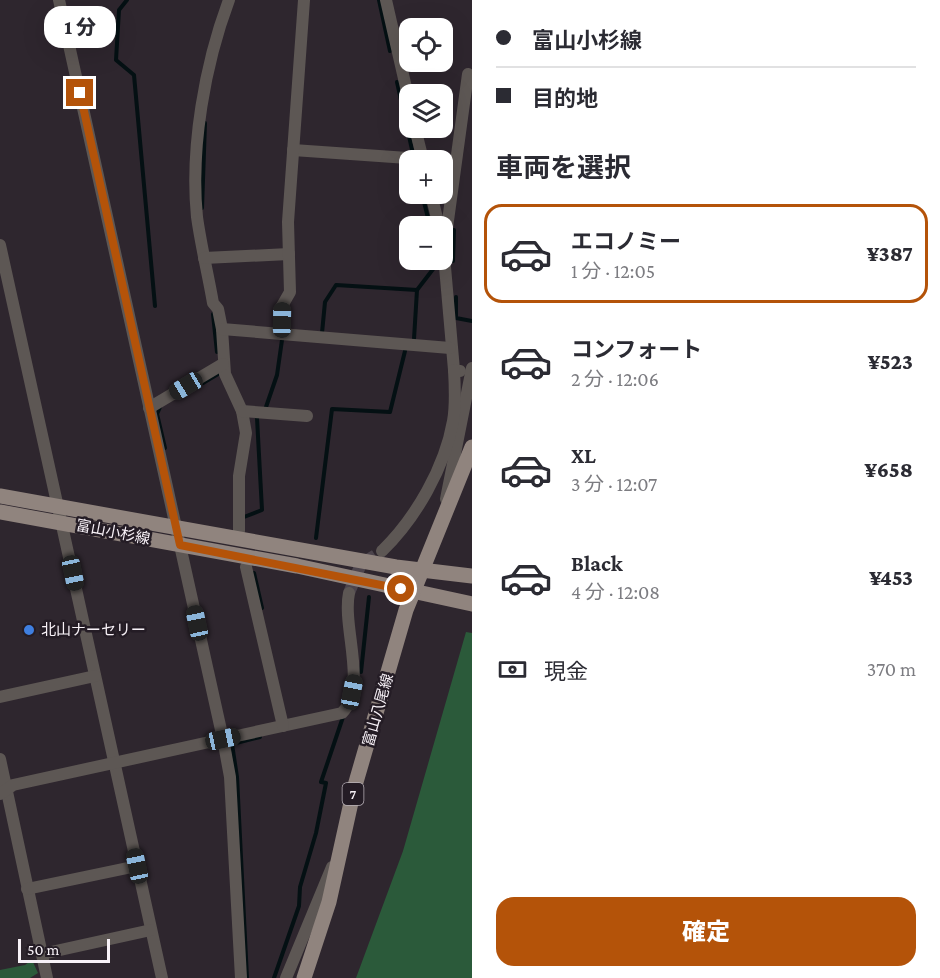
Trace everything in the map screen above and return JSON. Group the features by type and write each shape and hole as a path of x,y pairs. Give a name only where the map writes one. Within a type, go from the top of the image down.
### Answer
{"main road":[{"name":"富山八尾線","path":"304,978 328,902 339,852 413,591 472,447"},
{"name":"富山小杉線","path":"0,496 396,567 422,568 472,576"},
{"name":"富山小杉線","path":"0,512 62,522 472,604"}],"street":[{"path":"58,0 223,739 230,777 241,978"},
{"path":"229,0 217,33 207,74 199,133 197,215 213,303 218,309 222,329 223,364 229,385 242,411 246,445 239,476 238,531"},
{"path":"282,334 282,306 290,292 288,222 304,0"},
{"path":"386,0 405,84"},
{"path":"447,216 468,74"},
{"path":"293,150 399,158"},
{"path":"0,245 162,978"},
{"path":"204,258 289,254"},
{"path":"382,550 417,505 438,469 453,421 454,370 450,348 445,270"},
{"path":"222,329 450,348"},
{"path":"149,408 223,364"},
{"path":"439,530 471,370 454,370"},
{"path":"242,411 307,416"},
{"path":"246,567 283,726"},
{"path":"3,792 14,785 342,713 349,706 355,677 348,624 349,593"},
{"path":"0,697 95,676"},
{"path":"0,759 3,792 47,978"},
{"path":"286,978 339,852"},
{"path":"27,889 137,866"},
{"path":"42,954 151,930"}],"green space":[{"path":"466,632 472,633 472,978 356,978 403,851"},
{"path":"32,960 38,973 30,978 0,978 0,970 25,965"}],"waterway":[{"path":"127,0 119,10 116,60 134,75 155,306"},
{"path":"379,0 390,51"},
{"path":"397,82 412,150"},
{"path":"202,208 205,123"},
{"path":"424,204 428,216"},
{"path":"453,261 454,230"},
{"path":"414,339 417,290 432,270"},
{"path":"322,333 325,302 336,285 417,290"},
{"path":"456,297 456,318 472,321"},
{"path":"213,314 217,352"},
{"path":"266,407 277,375 282,340"},
{"path":"316,538 332,409 390,412 405,351"},
{"path":"203,383 218,374"},
{"path":"160,407 157,414 165,448"},
{"path":"244,517 262,510 257,418"},
{"path":"254,573 262,608"},
{"path":"361,672 369,597"},
{"path":"274,978 299,906 300,887 316,833 326,783 321,782 343,717"},
{"path":"247,978 237,777 232,744 260,737"}],"tunnel":[{"path":"349,593 361,564 382,551"}],"place":[{"name":"北山ナーセリー","path":"29,630"}],"route":[{"path":"80,93 180,545 297,566 401,589"}]}
